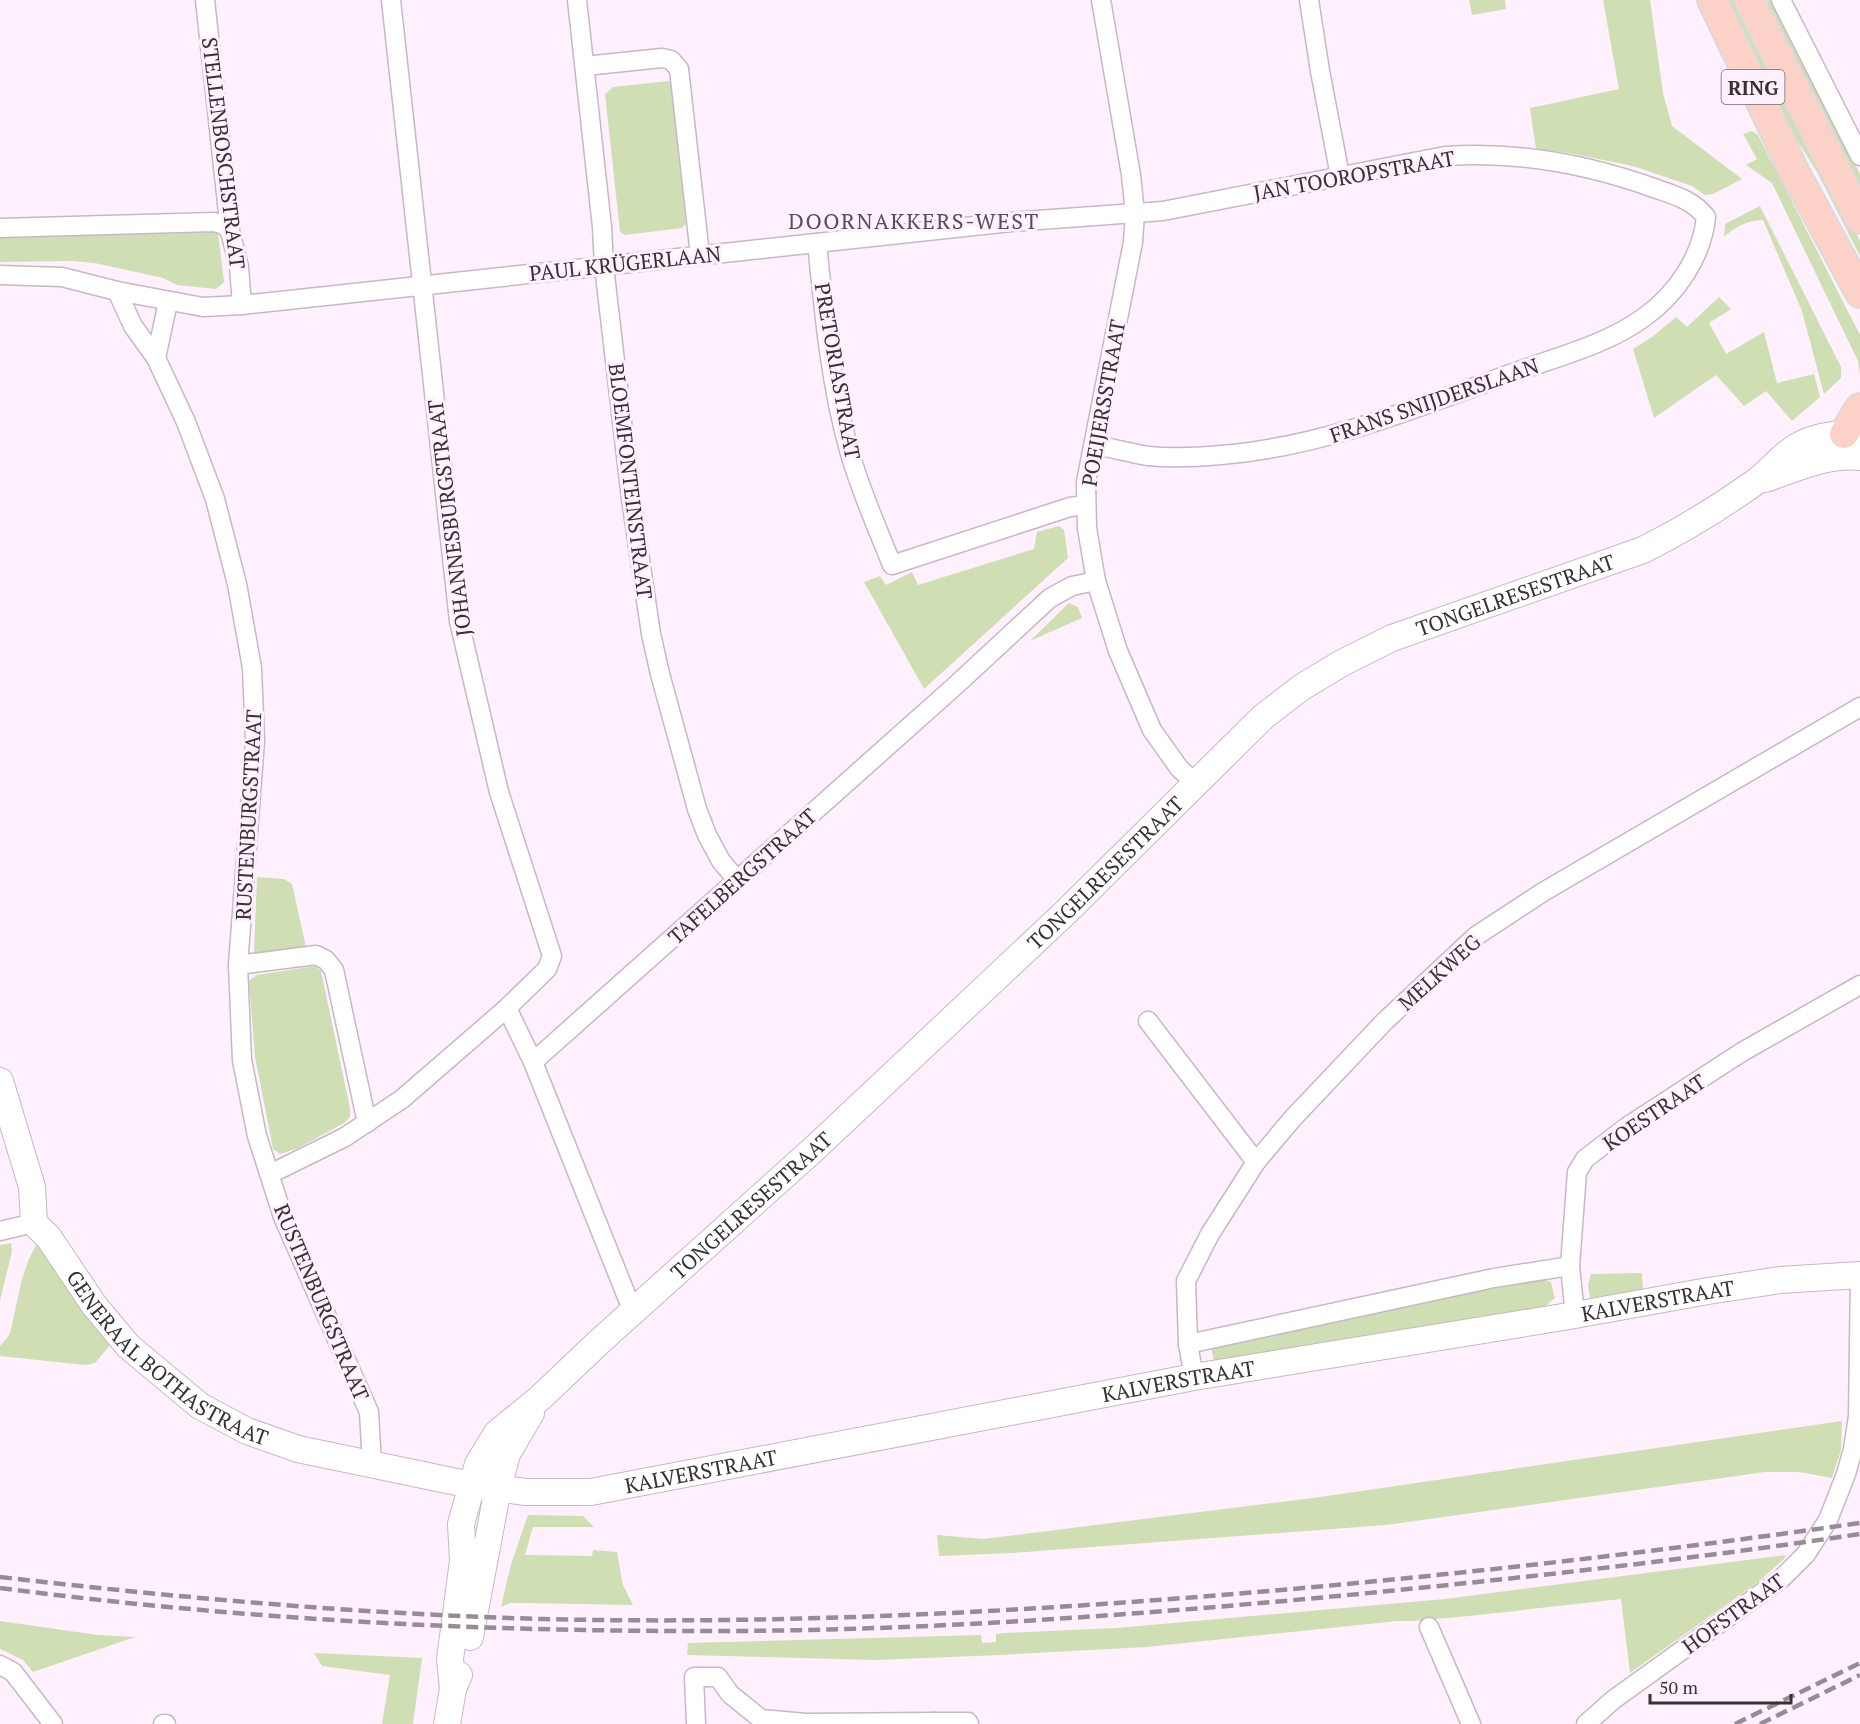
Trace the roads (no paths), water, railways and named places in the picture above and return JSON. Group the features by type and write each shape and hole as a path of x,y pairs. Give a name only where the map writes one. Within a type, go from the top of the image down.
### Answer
{"main road":[{"name":"RING","path":"1712,0 1795,174 1860,293"},
{"name":"RING","path":"1749,0 1860,219"},
{"path":"1852,434 1860,408"},
{"name":"TONGELRESESTRAAT","path":"453,1689 450,1659 463,1562 461,1524 478,1464 497,1433 540,1398 823,1141 1066,912 1263,717 1302,687 1342,663 1392,638 1643,550 1676,533 1756,482 1797,447 1820,438 1852,434"},
{"name":"TONGELRESESTRAAT","path":"1756,482 1828,458 1860,457"},
{"path":"0,1081 32,1187 34,1223"},
{"name":"GENERAAL BOTHASTRAAT","path":"34,1223 49,1238 94,1305 128,1346 200,1406 247,1431 298,1449 471,1485"},
{"name":"KALVERSTRAAT","path":"471,1485 526,1492 591,1492 1194,1377 1708,1291 1780,1280 1860,1275"},
{"name":"TONGELRESESTRAAT","path":"447,1724 453,1689 465,1661 498,1488 507,1454 540,1398"}],"street":[{"name":"STELLENBOSCHSTRAAT","path":"205,0 230,231 235,246 242,305"},
{"name":"JOHANNESBURGSTRAAT","path":"391,0 459,621 499,792 552,956 547,969 507,1008"},
{"name":"BLOEMFONTEINSTRAAT","path":"577,0 631,499 651,634 697,809 711,844 721,861 737,880"},
{"name":"POEIJERSSTRAAT","path":"1101,0 1131,175 1135,213 1133,242 1086,482 1087,528 1096,581 1118,651 1152,730 1179,768 1196,784"},
{"path":"1308,0 1340,176"},
{"path":"1781,0 1860,156"},
{"path":"585,66 662,58 671,60 679,69 700,255"},
{"name":"JAN TOOROPSTRAAT","path":"1135,213 1163,211 1445,156 1474,154 1538,158 1632,180 1679,197 1698,207 1706,217"},
{"name":"PAUL KRÜGERLAAN","path":"0,275 62,277 168,302 203,307 242,305 1011,222 1135,213"},
{"name":"FRANS SNIJDERSLAAN","path":"1094,445 1149,456 1220,455 1301,444 1395,416 1589,345 1627,329 1661,304 1679,283 1693,261 1705,232 1706,217"},
{"path":"0,228 214,222 224,225 230,231"},
{"name":"PRETORIASTRAAT","path":"817,243 827,336 849,449 862,491 892,565 1070,507 1086,505"},
{"name":"RUSTENBURGSTRAAT","path":"117,291 133,326 156,358 186,422 215,499 237,584 252,669 255,731 254,779 238,964 242,1060 257,1136 283,1217 369,1412 372,1464"},
{"path":"156,358 168,302"},
{"name":"TAFELBERGSTRAAT","path":"533,1062 1050,598 1072,586 1096,581"},
{"name":"MELKWEG","path":"1194,1377 1188,1344 1185,1281 1210,1234 1256,1162 1293,1118 1385,1020 1476,936 1543,892 1860,707"},
{"path":"238,964 316,955 326,960 334,970 367,1123"},
{"name":"KOESTRAAT","path":"1575,1315 1570,1266 1577,1172 1585,1159 1628,1126 1742,1052 1860,985"},
{"path":"270,1174 345,1137 402,1099 507,1008 533,1062 633,1312"},
{"path":"1148,1021 1256,1162"},
{"path":"0,1231 34,1223"},
{"name":"KALVERSTRAAT","path":"1188,1344 1494,1278 1570,1266"},
{"name":"HOFSTRAAT","path":"1586,1724 1613,1700 1790,1572 1806,1554 1833,1508 1853,1449 1858,1416 1860,1275"},
{"path":"1429,1627 1471,1724"},
{"path":"0,1665 13,1672 53,1724"},
{"path":"696,1724 694,1677 718,1677 730,1694 761,1719 806,1723 968,1722 969,1724"}],"railway":[{"path":"0,1577 203,1598 474,1617 636,1620 824,1618 1011,1610 1292,1589 1576,1560 1860,1523"},
{"path":"0,1588 173,1607 346,1621 605,1630 854,1629 1097,1616 1338,1596 1600,1568 1860,1534"},
{"path":"1735,1724 1860,1663"},
{"path":"1760,1724 1860,1675"}],"district":[{"name":"DOORNAKKERS-WEST","path":"914,220"}]}
